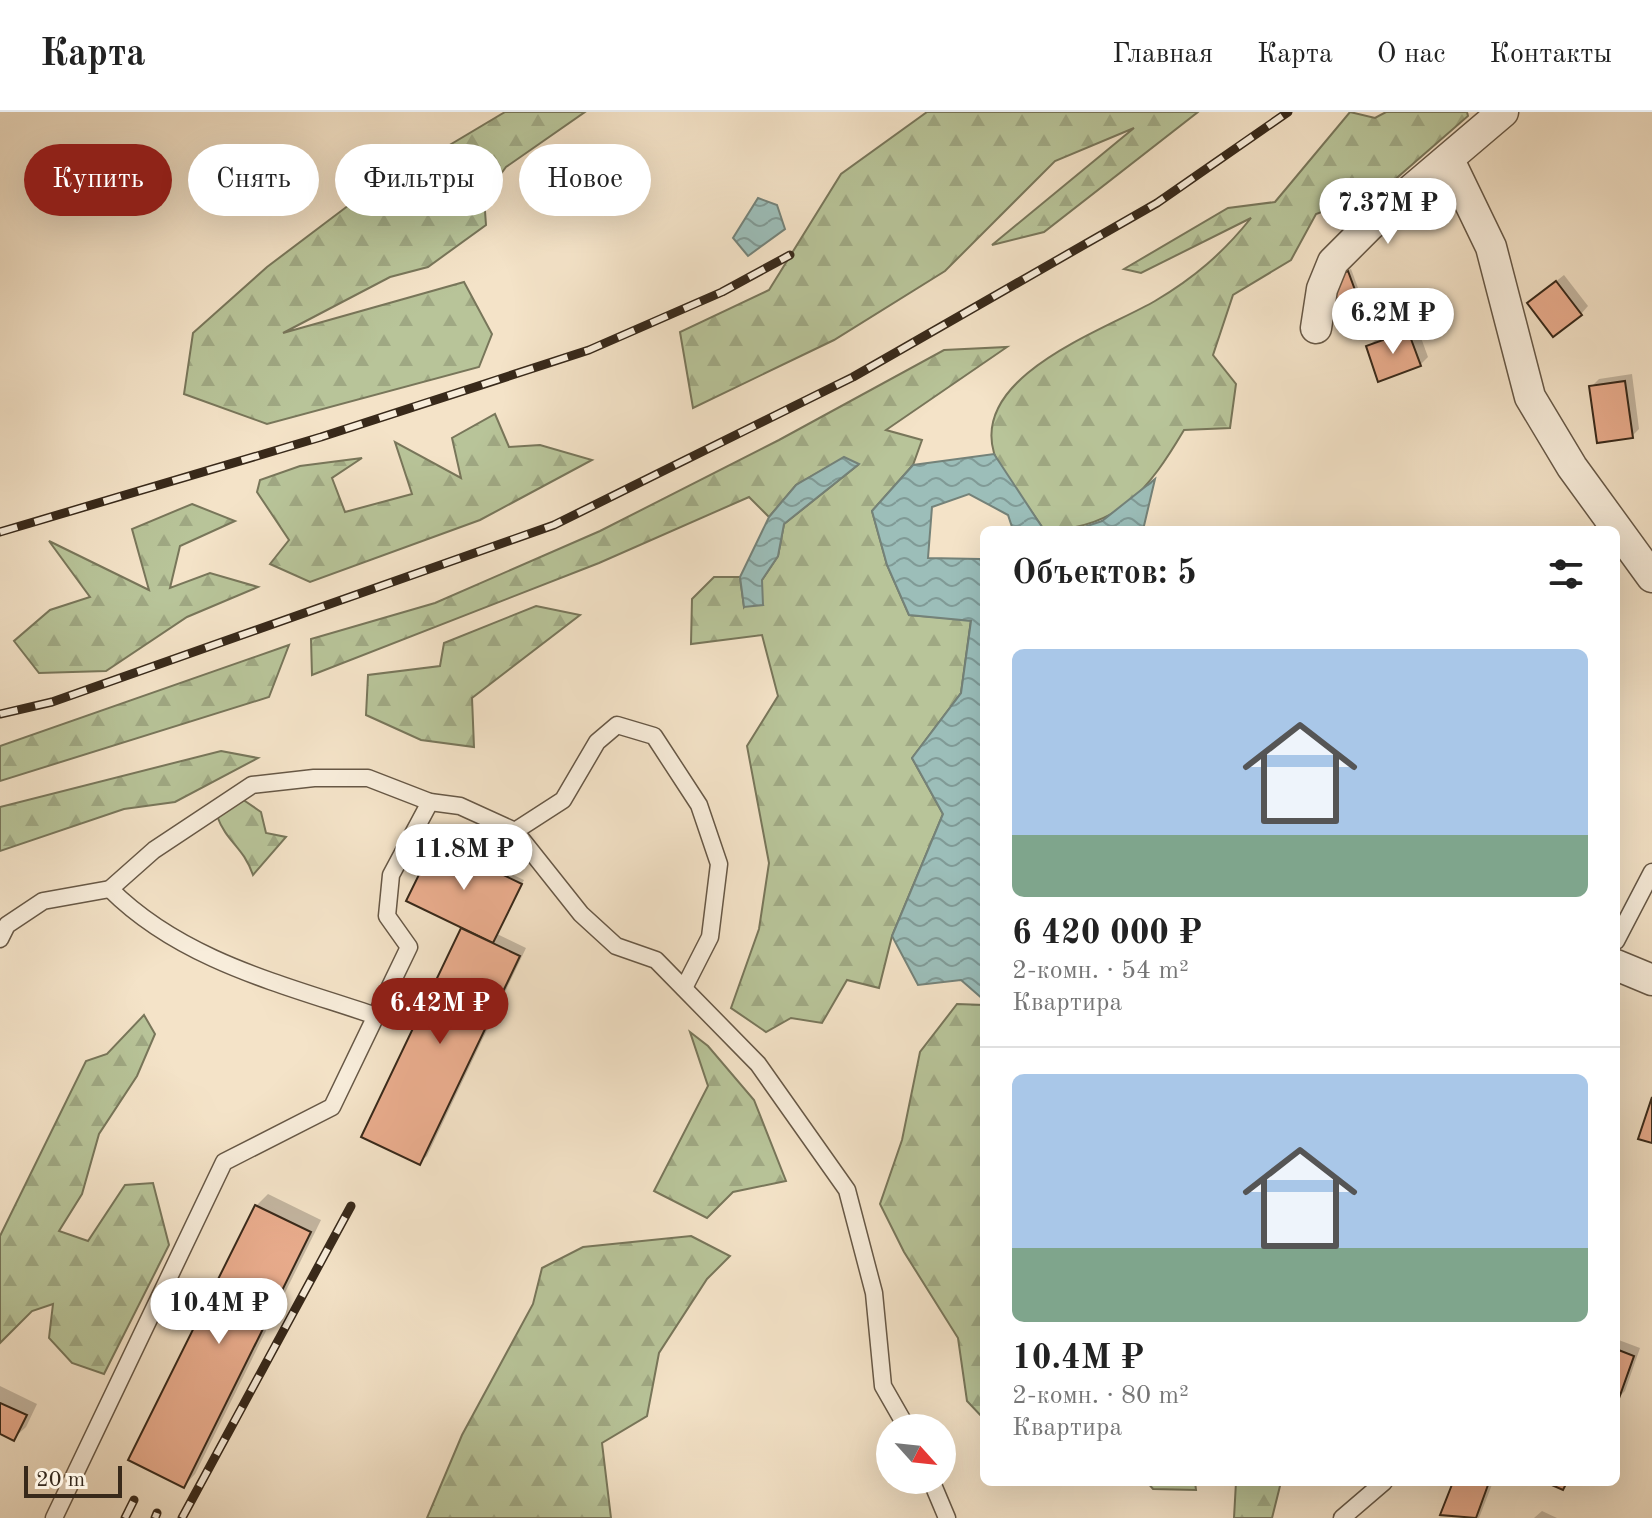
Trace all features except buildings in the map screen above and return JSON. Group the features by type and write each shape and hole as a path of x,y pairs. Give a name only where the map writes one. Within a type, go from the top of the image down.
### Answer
{"street":[{"path":"1316,328 1322,289 1333,262 1370,225 1503,112"},
{"path":"1449,160 1491,247 1530,397 1572,467 1615,526"},
{"path":"1620,533 1652,577"},
{"path":"1620,967 1652,980"}],"lane":[{"path":"515,831 563,800 597,742 617,725 654,736 699,805 719,864 710,937 684,988"},
{"path":"0,939 7,925 43,901 110,889 154,850 252,785 314,778 368,778 430,802 460,806 515,831 581,914 616,946 656,960 758,1064 847,1190 874,1293 883,1386 899,1414"},
{"path":"54,1518 224,1162 332,1107 409,947 387,916 391,875 430,802"},
{"path":"1620,933 1652,872"},
{"path":"110,889 139,918 201,955 376,1016"},
{"path":"1342,1518 1379,1486"},
{"path":"937,1494 947,1518"}],"green space":[{"path":"505,112 585,112 539,144 519,144 519,158 503,171 503,144 451,144"},
{"path":"927,112 1198,112 1044,232 992,245 1134,128 1055,161 945,271 834,340 693,408 680,332 769,290 841,174"},
{"path":"1350,112 1375,118 1386,112 1467,112 1468,116 1384,189 1316,214 1291,260 1233,295 1213,355 1236,384 1230,428 1184,430 1144,488 1112,514 1079,526 1041,526 994,453 992,425 1002,400 1022,378 1047,359 1183,283 1207,264 1251,218 1141,273 1124,269 1228,208 1275,202"},
{"path":"335,216 485,216 486,225 428,267 390,277 283,333 464,282 492,334 479,367 267,424 184,394 193,333 267,267"},
{"path":"1007,347 886,430 922,440 913,465 872,511 887,565 909,615 971,620 961,693 912,758 943,814 892,936 879,988 847,980 822,1023 791,1018 766,1032 731,1008 759,929 769,863 747,746 778,696 762,635 691,644 692,599 714,577 740,577 744,607 778,556 784,524 858,465 844,458 796,485 769,517 749,497 599,563 312,675 311,639 435,603 600,531 779,440 944,350"},
{"path":"495,414 509,447 540,445 592,460 480,520 310,582 270,564 289,540 257,492 260,480 300,466 362,458 332,478 345,512 412,494 395,442 461,478 452,438"},
{"path":"192,504 235,521 180,546 170,588 210,573 258,587 187,617 106,671 39,673 14,641 50,610 90,597 49,541 149,590 132,529"},
{"path":"536,606 580,615 472,698 474,747 421,740 366,715 368,675 440,666 444,643"},
{"path":"289,645 269,697 0,781 0,746"},
{"path":"221,751 258,758 175,802 124,809 0,851 0,807"},
{"path":"242,799 261,812 266,833 286,837 253,875 245,857 225,833 217,816"},
{"path":"957,1004 980,1005 980,1415 967,1401 958,1338 904,1252 880,1204 902,1140 920,1052"},
{"path":"144,1015 155,1034 137,1076 99,1134 82,1194 59,1231 88,1241 125,1185 153,1183 169,1245 104,1374 72,1363 49,1338 53,1304 32,1311 0,1343 0,1236 86,1061 107,1054"},
{"path":"690,1032 708,1046 754,1100 786,1181 733,1192 707,1218 654,1191 708,1086"},
{"path":"691,1236 730,1256 707,1279 659,1353 647,1416 602,1443 611,1518 427,1518 462,1435 533,1304 542,1268 583,1247"},
{"path":"1150,1486 1196,1486 1196,1490 1153,1489"},
{"path":"1236,1486 1280,1486 1272,1518 1234,1518"}],"water":[{"path":"758,198 777,205 785,229 748,256 733,238"},
{"path":"994,454 1041,526 1012,526 1008,515 969,494 932,507 928,558 980,559 980,997 961,980 918,985 892,936 943,814 912,758 961,693 971,621 909,615 887,565 872,511 913,465"},
{"path":"844,457 859,464 784,524 778,556 762,580 763,605 744,607 740,577 769,517 796,485"},
{"path":"1155,479 1144,526 1087,526 1102,521"}],"railway":[{"path":"0,714 52,702 554,525 853,377 1157,203 1288,112"},
{"path":"0,532 321,437 589,350 722,292 790,255"},
{"path":"182,1518 351,1206"},
{"path":"125,1518 134,1500"},
{"path":"155,1518 157,1513"}]}
